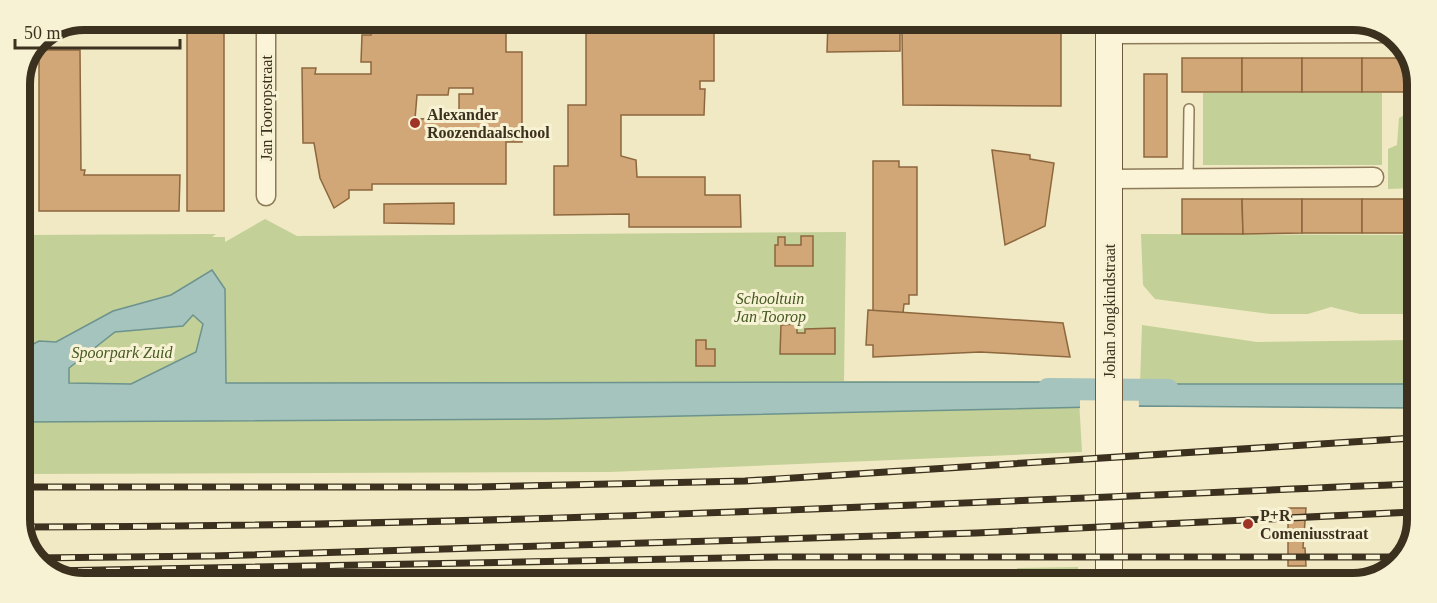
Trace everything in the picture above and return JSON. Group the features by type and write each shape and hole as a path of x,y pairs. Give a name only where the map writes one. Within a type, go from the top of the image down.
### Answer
{"street":[{"name":"Jan Tooropstraat","path":"266,30 266,196"},
{"name":"Johan Jongkindstraat","path":"1109,30 1109,573"},
{"name":"Johan Jongkindstraat","path":"1221,30 1369,33"},
{"path":"1109,179 1374,177"}],"lane":[{"path":"1188,178 1189,109"}],"green space":[{"path":"1203,93 1382,93 1382,165 1203,165"},
{"path":"1407,113 1407,188 1388,189 1388,149 1397,145 1399,118"},
{"path":"265,219 297,236 846,232 844,381 1078,382 1082,452 610,472 30,474 30,235 216,234 212,237 225,237 225,242"},
{"path":"1141,234 1407,235 1407,314 1360,314 1331,307 1308,314 1270,314 1155,299 1143,285"},
{"path":"1142,325 1257,342 1407,340 1407,384 1140,384"},
{"path":"1078,567 1078,573 1016,573 1017,568"},
{"path":"751,572 751,573 679,573"},
{"path":"976,572 976,573 808,573"}],"water":[{"path":"212,270 225,289 226,383 1078,382 1078,396 1139,396 1140,384 1407,384 1407,408 1139,406 547,419 30,422 30,346 39,341 56,342 113,311 171,295","holes":["193,315 203,324 196,352 131,384 69,383 69,368 115,332 183,326"]}],"pier":[{"path":"1138,381 1139,409 1080,409 1080,393 1137,393"}],"building":[{"path":"187,30 224,30 224,211 187,211"},
{"path":"371,30 506,30 506,52 522,52 522,142 506,142 506,184 372,184 372,190 349,190 349,198 334,208 320,178 314,143 303,143 302,68 316,68 315,74 371,74 371,62 361,62 362,35 371,35","holes":["449,88 473,88 473,94 459,94 459,118 415,119 417,95 448,95"]},
{"path":"586,30 714,30 714,81 700,81 700,89 705,89 704,115 621,115 621,156 636,160 637,177 705,177 705,195 740,195 741,227 629,227 629,214 554,215 554,166 568,166 568,105 586,105"},
{"path":"828,30 900,30 900,51 827,52"},
{"path":"920,30 1061,30 1061,106 903,105 902,33 920,33"},
{"path":"42,50 80,50 81,170 85,170 84,175 180,175 179,211 39,211 39,55"},
{"path":"1182,58 1242,58 1242,92 1182,92"},
{"path":"1242,58 1302,58 1302,92 1242,92"},
{"path":"1302,58 1362,58 1362,92 1302,92"},
{"path":"1362,58 1400,58 1406,74 1407,92 1362,92"},
{"path":"1144,74 1167,74 1167,157 1144,157"},
{"path":"992,150 1030,155 1030,159 1054,163 1045,226 1005,245"},
{"path":"873,161 899,161 899,167 917,167 917,295 909,295 909,304 904,304 903,313 873,311"},
{"path":"1182,199 1242,199 1243,234 1182,234"},
{"path":"1242,199 1302,199 1302,233 1243,234"},
{"path":"1302,199 1362,199 1362,233 1302,233"},
{"path":"1362,199 1407,199 1407,233 1362,233"},
{"path":"454,203 454,224 384,223 384,204"},
{"path":"801,236 813,236 813,266 775,266 775,245 778,245 778,237 785,237 785,245 801,245"},
{"path":"868,310 1063,323 1070,357 980,352 873,357 873,345 866,345"},
{"path":"797,324 797,333 805,333 805,329 835,328 835,354 780,354 781,325"},
{"path":"696,340 706,340 706,349 715,349 715,366 696,366"},
{"path":"1288,508 1306,508 1303,548 1305,548 1306,566 1288,566"}],"waterway":[{"path":"1048,389 1168,390"}],"railway":[{"path":"30,487 476,487 745,481 1407,438"},
{"path":"31,527 369,523 543,518 1407,484"},
{"path":"47,558 212,556 976,533 1407,512"},
{"path":"69,571 780,557 1391,557"}],"place":[{"name":"Alexander Roozendaalschool","path":"415,123"},
{"name":"P+R Comeniusstraat","path":"1248,524"}],"park label":[{"name":"Schooltuin Jan Toorop","path":"770,307"},
{"name":"Spoorpark Zuid","path":"122,352"}]}
